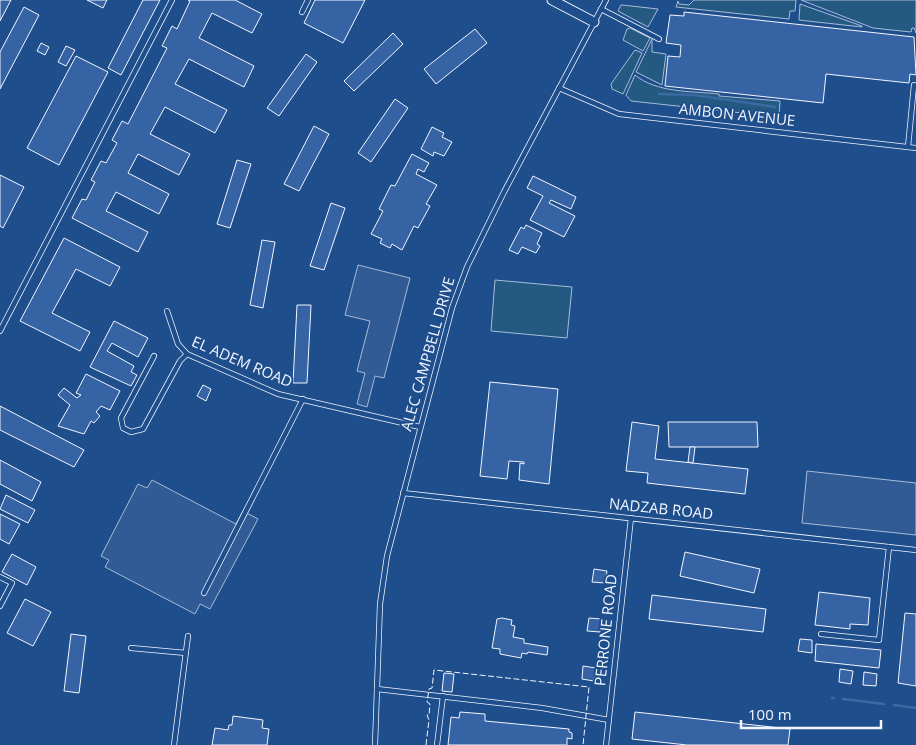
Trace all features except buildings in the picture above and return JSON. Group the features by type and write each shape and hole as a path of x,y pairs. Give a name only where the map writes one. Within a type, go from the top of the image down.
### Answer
{"street":[{"path":"552,0 594,22"}],"lane":[{"path":"0,331 172,0"},
{"path":"302,12 308,0"},
{"name":"ALEC CAMPBELL DRIVE","path":"375,745 380,604 387,556 452,308 467,266 606,0"},
{"path":"601,9 659,39"},
{"path":"908,147 914,85"},
{"name":"AMBON AVENUE","path":"560,88 619,114 916,148"},
{"name":"EL ADEM ROAD","path":"167,311 178,344 187,354 278,394 420,427"},
{"path":"154,356 121,418 123,428 131,432 143,429 180,361 187,354"},
{"path":"204,593 303,400"},
{"name":"NADZAB ROAD","path":"403,492 916,550"},
{"name":"PERRONE ROAD","path":"606,745 631,518"},
{"path":"821,634 879,640 889,547"},
{"path":"0,577 12,584 0,606"},
{"path":"174,745 188,636"},
{"path":"131,648 186,653"},
{"path":"377,690 542,708 609,720"},
{"path":"437,745 442,696"}],"shaded area":[{"path":"694,0 796,0 795,11 790,11 789,19 676,7 678,1 679,4 689,5"},
{"path":"801,0 916,0 916,33 914,28 912,28 911,32 873,28"},
{"path":"800,4 862,26 862,27 799,20"},
{"path":"621,5 658,9 648,27 618,11"},
{"path":"630,28 650,38 643,51 623,40 627,29"},
{"path":"652,39 652,52 666,54 662,85 636,72"},
{"path":"635,50 642,53 623,94 612,89 611,84"},
{"path":"635,75 653,85 675,90 780,101 779,117 631,101 626,95"},
{"path":"358,265 410,278 384,378 375,376 367,407 357,404 365,373 357,371 370,321 345,315"},
{"path":"495,280 572,287 567,338 491,331"},
{"path":"807,471 916,483 916,535 802,523"},
{"path":"152,480 236,524 243,511 258,519 210,609 200,604 195,614 105,567 109,560 101,556 138,484 147,488"}],"waterway":[{"path":"659,94 695,95 775,107"},
{"path":"843,699 884,704"},
{"path":"894,705 916,708"}],"fence":[{"path":"426,745 429,720 427,715 429,715 430,704 427,702 429,689 432,688 434,670 589,687 583,745"}]}
